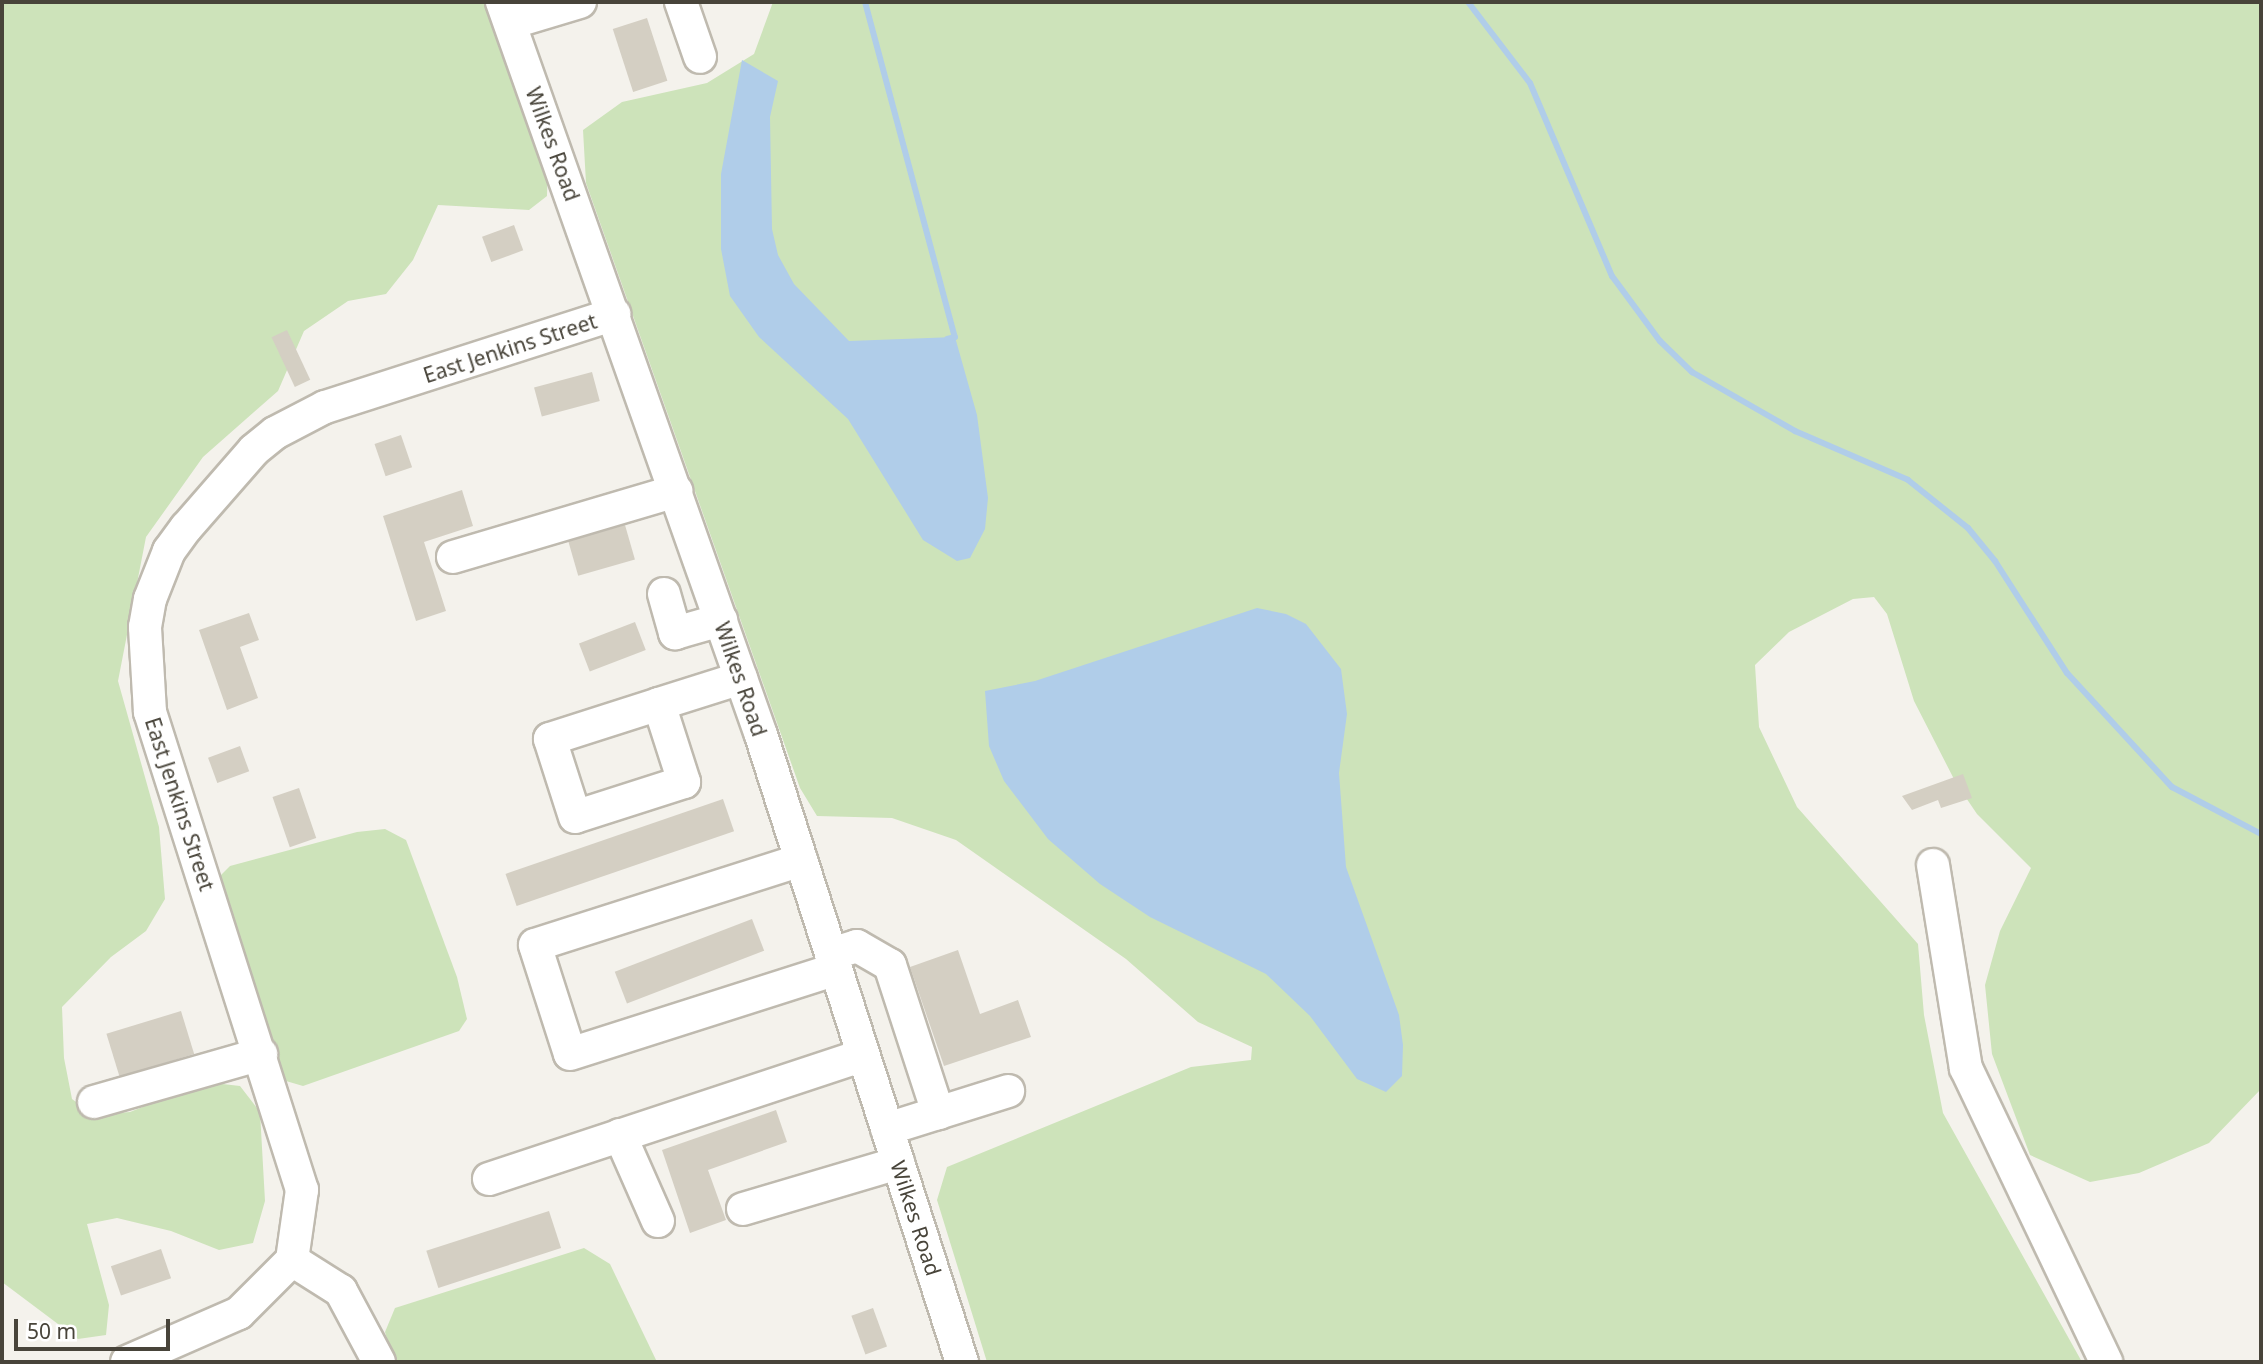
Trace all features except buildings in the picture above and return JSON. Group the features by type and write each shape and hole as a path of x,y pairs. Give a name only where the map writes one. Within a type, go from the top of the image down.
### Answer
{"street":[{"path":"506,12 580,2"},
{"path":"681,2 700,57"},
{"name":"Wilkes Road","path":"506,12 741,678 962,1362"},
{"name":"East Jenkins Street","path":"292,1260 302,1190 261,1054 150,712 145,627 157,577 186,528 254,450 275,433 325,407 614,314"},
{"path":"453,557 676,491"},
{"path":"664,594 676,633 721,620"},
{"path":"659,704 741,678"},
{"path":"801,860 536,944 570,1054 833,961 857,946 890,965 938,1113"},
{"path":"1933,865 1966,1068 2106,1362"},
{"path":"94,1102 261,1054"},
{"path":"489,1178 863,1055"},
{"path":"887,1129 1008,1091"},
{"path":"620,1135 658,1222"},
{"path":"743,1209 898,1163"},
{"path":"127,1362 239,1313 292,1260 341,1291 379,1362"}],"green space":[{"path":"2,2 487,2 548,153 547,196 529,210 438,205 413,260 386,294 348,301 304,331 278,391 203,457 146,537 118,681 159,827 165,899 146,931 111,957 62,1007 64,1058 72,1099 94,1115 130,1112 205,1082 240,1086 260,1112 265,1201 253,1243 219,1250 171,1231 117,1218 87,1224 109,1305 106,1335 78,1339 2,1282"},
{"path":"773,2 2261,2 2261,1089 2209,1143 2139,1173 2090,1182 2030,1155 1992,1054 1985,985 2000,931 2031,868 1977,814 1956,783 1914,701 1887,614 1874,597 1853,599 1789,632 1755,665 1759,727 1797,807 1918,944 1924,1015 1943,1113 2082,1362 987,1362 937,1200 947,1167 1191,1067 1251,1060 1252,1047 1198,1022 1126,959 956,840 892,818 817,816 800,788 586,183 583,130 622,102 707,83 754,54"},
{"path":"385,829 406,840 457,977 467,1019 459,1031 303,1086 286,1081 218,878 230,866 357,832"},
{"path":"584,1248 610,1264 657,1362 394,1362 385,1332 395,1308"}],"water":[{"path":"742,60 778,81 770,117 772,229 778,255 794,284 849,341 955,337 977,415 988,498 985,529 970,558 957,561 923,540 848,419 759,337 730,296 721,249 721,174"},
{"path":"1257,608 1286,614 1306,624 1341,669 1347,714 1339,773 1346,867 1399,1015 1403,1045 1402,1076 1386,1092 1357,1079 1310,1016 1266,974 1150,917 1100,884 1048,839 1004,781 989,746 985,691 1035,681"}],"waterway":[{"path":"865,2 955,337 947,339"},
{"path":"1468,2 1530,83 1612,276 1660,341 1692,372 1795,431 1908,480 1968,528 1995,561 2067,673 2172,787 2261,834"}]}
